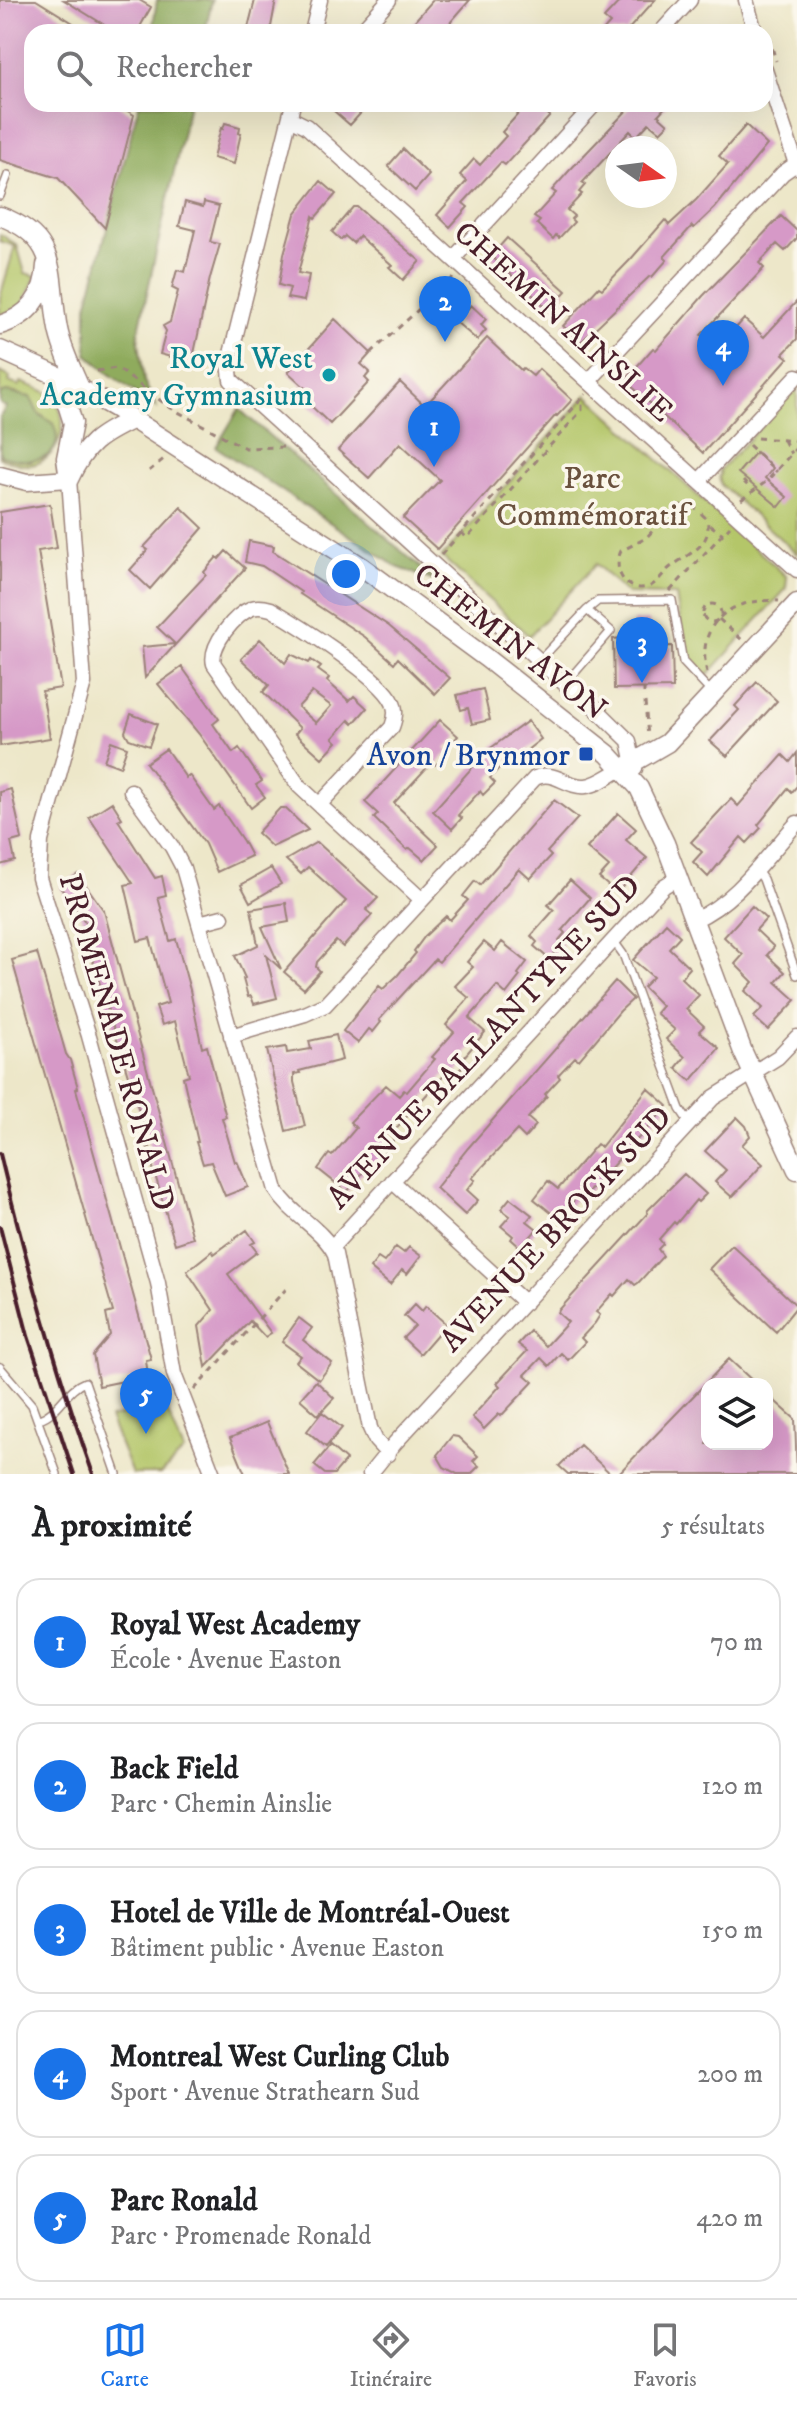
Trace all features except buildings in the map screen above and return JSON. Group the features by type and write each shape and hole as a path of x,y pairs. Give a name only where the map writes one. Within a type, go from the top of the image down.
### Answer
{"main road":[{"path":"0,216 33,234 45,255 54,280 60,337 80,388"},
{"path":"0,325 20,317 33,305 44,282 45,255"},
{"name":"CHEMIN AVON","path":"0,350 58,376 133,419 373,574 628,766 679,877 752,1073 793,1162"},
{"path":"58,376 72,416 84,436 79,459 69,479"},
{"path":"84,436 133,419"},
{"path":"628,766 667,743 710,685 788,602"}],"street":[{"path":"314,24 320,0"},
{"path":"367,24 389,0"},
{"path":"668,24 690,0"},
{"path":"746,0 753,24"},
{"path":"588,387 783,173 796,165 773,95"},
{"path":"231,1036 313,1012 325,1005 538,776 549,775 571,785 584,786 628,766 629,741 577,690 565,684 539,661 231,380 229,362 292,112"},
{"name":"CHEMIN AINSLIE","path":"296,112 306,126 588,387 699,481 797,570"},
{"path":"453,259 588,112"},
{"path":"699,481 797,376"},
{"path":"0,475 27,482 69,479"},
{"name":"PROMENADE RONALD","path":"69,479 84,683 41,841 39,878 89,1036 151,1256 177,1384 213,1474"},
{"path":"320,804 392,727 396,715 394,703 346,657 271,609 253,608 245,612 215,645 213,661 299,786 422,900"},
{"path":"131,791 181,861 276,1190 290,1208 332,1247 337,1259 370,1428 376,1441 388,1454"},
{"path":"694,920 718,906 797,823"},
{"name":"AVENUE BALLANTYNE SUD","path":"332,1247 613,940 661,889 679,877"},
{"path":"199,923 222,917"},
{"name":"AVENUE BROCK SUD","path":"370,1474 395,1443 722,1091 778,1057 797,1037"},
{"path":"392,1181 525,1303"}],"lane":[{"path":"0,196 8,175"},
{"path":"539,661 593,603 604,600 672,600 683,662 710,685"},
{"path":"565,684 611,631 587,610"},
{"path":"755,868 763,879 797,975"},
{"path":"613,940 623,954 680,1109 690,1124"},
{"path":"0,1367 25,1395 39,1419 57,1474"},
{"path":"39,1419 52,1413 73,1388 85,1382 117,1474"}],"path":[{"path":"371,353 456,275"},
{"path":"97,371 117,368 169,407 245,448 283,447"},
{"path":"439,557 582,399 588,387"},
{"path":"461,532 467,538 582,410 582,399"},
{"path":"777,472 747,441 769,437 797,441"},
{"path":"784,440 791,454"},
{"path":"738,503 752,488 777,472 797,447"},
{"path":"149,471 164,459"},
{"path":"743,481 752,488"},
{"path":"693,506 704,514 708,525 707,536 699,548 669,568 653,584 633,586 620,576 617,563 621,551 646,538 675,508 693,506"},
{"path":"667,594 731,524"},
{"path":"708,525 723,534"},
{"path":"710,685 705,645 719,619 721,612 717,606 706,608 704,616 707,621 714,622 719,619 749,600 788,602"},
{"path":"719,619 742,640"},
{"path":"645,702 648,737"},
{"path":"192,1393 286,1289"}],"green space":[{"path":"157,0 212,0 207,24 153,24"},
{"path":"137,112 187,112 138,334 144,381 156,407 87,354 87,306"},
{"path":"0,234 17,245 25,273 36,276 23,305 0,316 0,297 15,246 0,241"},
{"path":"0,372 10,377 9,382 19,386 21,382 47,393 59,408 62,418 60,439 41,462 27,465 0,458 0,455 31,462 54,424 22,396 12,392 0,394"},
{"path":"797,388 797,554 721,485 719,471"},
{"path":"6,392 30,397 39,414 54,425 56,442 47,456 18,460 0,455 0,417 6,407 0,404 0,394"},
{"name":"Parc Commémoratif","path":"587,395 787,577 786,589 704,679 686,656 676,595 627,594 596,564 529,636 442,557"},
{"path":"239,409 437,582 397,567 216,447"},
{"path":"165,1406 184,1451 161,1474 132,1474 109,1418"}],"railway":[{"path":"0,1154 42,1315 93,1474"},
{"path":"0,1227 28,1336 74,1474"}],"place":[{"name":"Back Field","path":"445,342"},
{"name":"Royal West Academy Gymnasium","path":"329,375"},
{"name":"Montreal West Curling Club","path":"723,386"},
{"name":"Royal West Academy","path":"434,467"},
{"name":"Hotel de Ville de Montréal-Ouest","path":"642,683"},
{"name":"Avon / Brynmor","path":"586,754"},
{"name":"Parc Ronald","path":"146,1434"}]}
